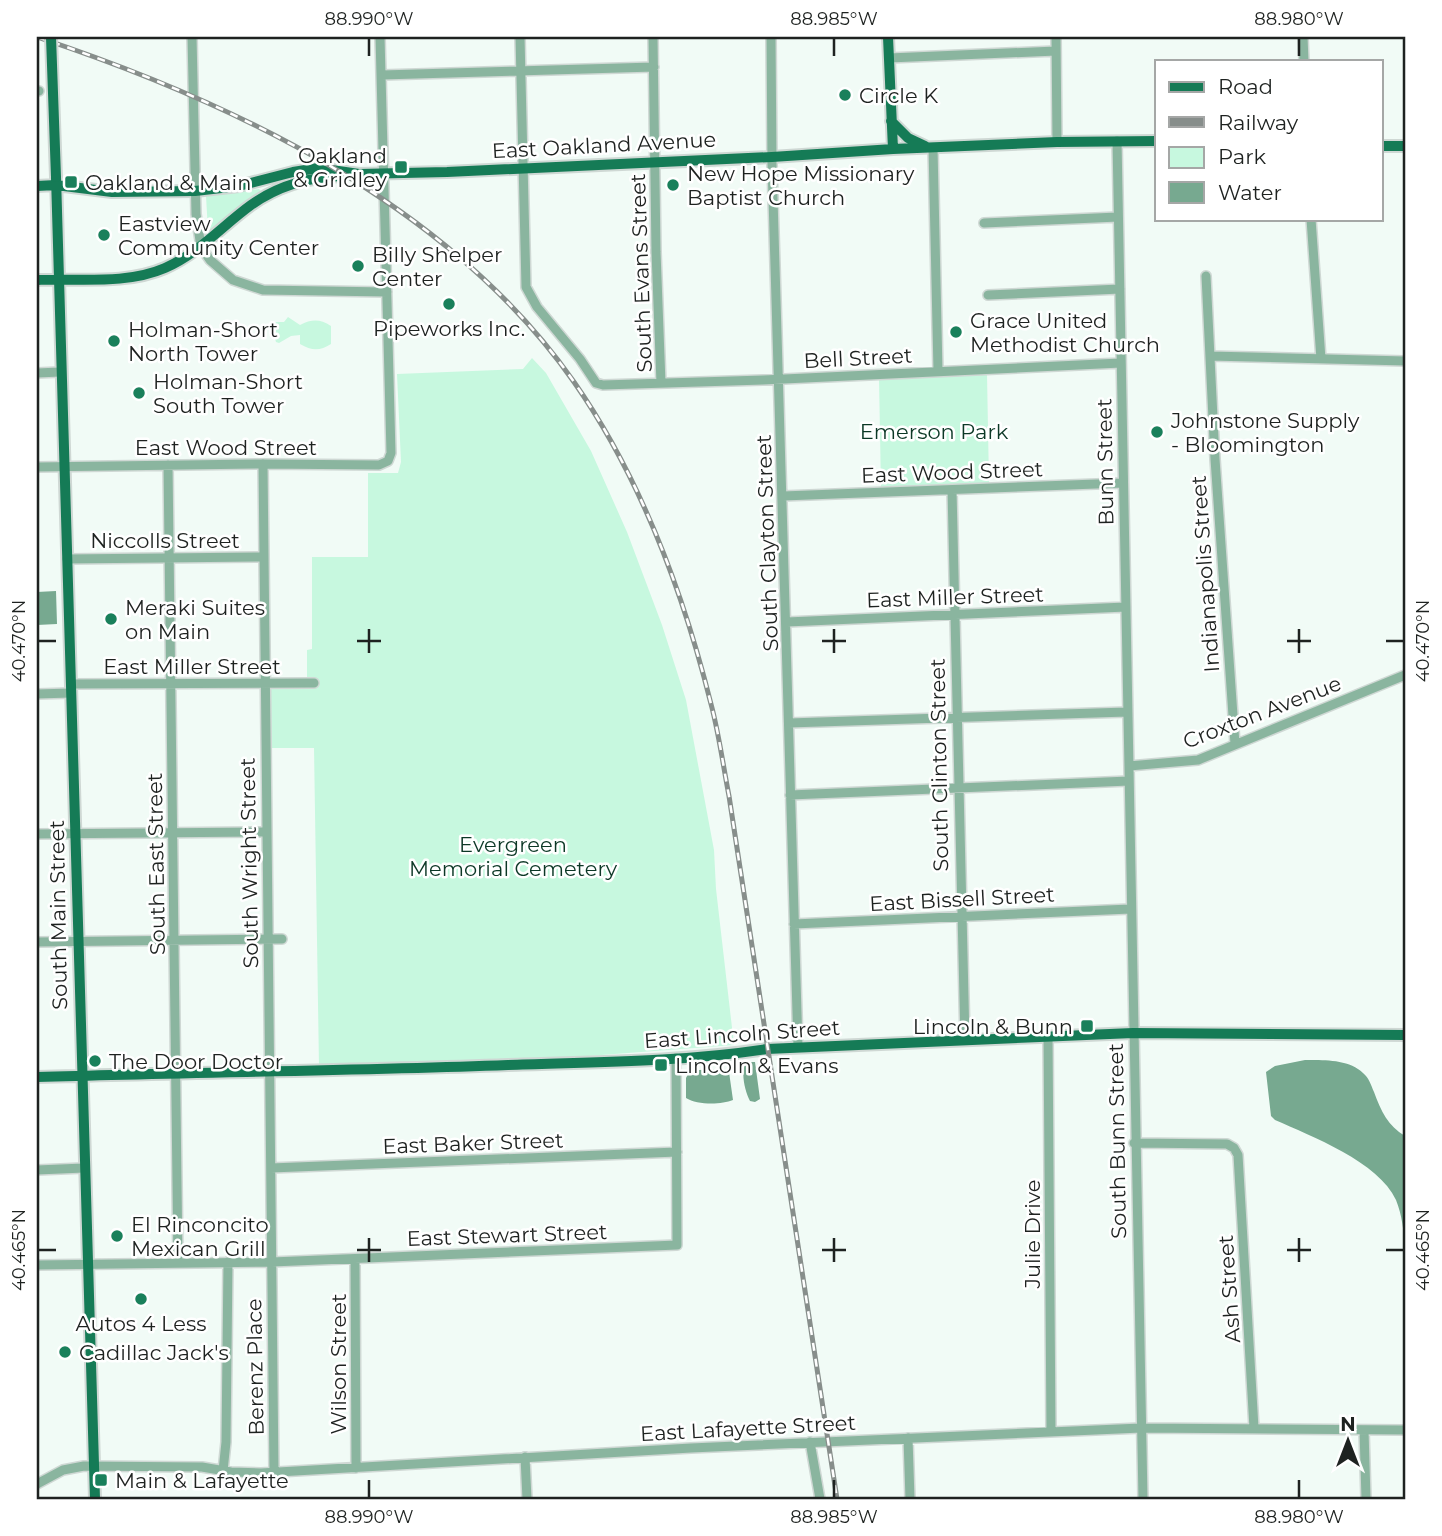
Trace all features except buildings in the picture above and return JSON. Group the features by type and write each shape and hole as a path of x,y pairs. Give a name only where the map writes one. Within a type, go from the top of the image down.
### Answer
{"main road":[{"name":"South Main Street","path":"51,37 95,1499"},
{"path":"888,37 892,149"},
{"path":"891,121 908,138 931,148"},
{"name":"East Oakland Avenue","path":"37,186 56,181 112,192 195,191 249,185 303,170 327,169 359,174 1057,142 1155,141"},
{"path":"1382,146 1405,146"},
{"path":"37,279 142,275 163,268 201,247 249,206 281,187 312,178 359,174"},
{"name":"East Lincoln Street","path":"37,1077 269,1073 676,1058 798,1047 1133,1033 1405,1035"}],"street":[{"path":"192,37 195,191 201,247 209,260 226,276 255,289 387,292 380,37"},
{"path":"520,37 522,168"},
{"name":"South Evans Street","path":"653,37 661,383"},
{"name":"South Clayton Street","path":"771,37 772,157 798,1047"},
{"path":"1056,37 1057,142"},
{"path":"1303,37 1304,60"},
{"path":"889,58 1056,51"},
{"path":"382,75 653,66"},
{"name":"Bunn Street","path":"1116,141 1129,781"},
{"path":"931,148 938,371"},
{"name":"Bell Street","path":"522,168 526,288 537,307 596,383 603,385 780,379 1121,363"},
{"path":"984,223 1118,217"},
{"path":"1311,220 1321,359"},
{"name":"Indianapolis Street","path":"1206,276 1235,744"},
{"path":"988,295 1120,289"},
{"name":"East Wood Street","path":"37,467 379,465 388,461 391,453 387,292"},
{"path":"1210,356 1405,361"},
{"path":"37,373 60,372"},
{"name":"South Wright Street","path":"263,464 272,1262"},
{"name":"South East Street","path":"168,465 178,1263"},
{"name":"East Wood Street","path":"783,496 1123,483"},
{"name":"South Clinton Street","path":"952,490 965,1040"},
{"name":"Niccolls Street","path":"67,559 263,557"},
{"name":"East Miller Street","path":"787,622 1126,607"},
{"name":"Croxton Avenue","path":"1129,766 1192,761 1216,754 1405,675"},
{"name":"East Miller Street","path":"37,694 71,688 171,683 314,683"},
{"path":"789,723 1127,712"},
{"path":"790,795 1129,781"},
{"name":"South Bunn Street","path":"1129,781 1143,1499"},
{"path":"37,834 267,832"},
{"name":"East Bissell Street","path":"794,923 1130,909"},
{"path":"37,942 282,939"},
{"name":"Julie Drive","path":"1048,1036 1051,1431"},
{"path":"676,1058 677,1152"},
{"name":"Ash Street","path":"1134,1143 1227,1144 1234,1148 1238,1155 1254,1428"},
{"name":"East Baker Street","path":"271,1168 677,1152"},
{"name":"East Stewart Street","path":"37,1265 272,1262 677,1245 677,1152"},
{"path":"37,1170 84,1168"},
{"name":"Wilson Street","path":"355,1259 356,1468"},
{"path":"223,1471 226,1442 228,1262"},
{"name":"Berenz Place","path":"272,1262 274,1472"},
{"name":"East Lafayette Street","path":"37,1484 69,1468 94,1465 202,1467 242,1473 1051,1431 1141,1428 1405,1430"},
{"path":"1364,1430 1366,1499"},
{"path":"908,1438 910,1499"},
{"path":"810,1442 820,1499"},
{"path":"525,1457 527,1499"}],"green space":[{"path":"259,189 261,191 208,231 206,196"},
{"path":"288,317 300,325 316,321 331,326 331,344 320,349 308,348 300,344 300,335 276,342 270,322 284,322"},
{"name":"Evergreen Memorial Cemetery","path":"532,358 546,373 591,451 627,532 662,625 686,700 714,850 734,1045 575,1057 319,1067 314,748 271,748 270,688 307,687 307,650 312,649 312,557 368,557 368,473 398,473 401,462 397,374 523,369"},
{"name":"Emerson Park","path":"987,374 989,483 881,489 879,378"}],"water":[{"path":"56,591 57,624 37,625 37,592"},
{"path":"1305,1060 1336,1061 1357,1068 1368,1079 1386,1117 1394,1128 1405,1136 1405,1248 1396,1200 1375,1174 1343,1152 1271,1116 1266,1072 1275,1066"},
{"path":"755,1062 760,1099 755,1102 750,1101 744,1078 745,1064"},
{"path":"724,1069 729,1072 733,1100 709,1104 686,1098 686,1078 689,1072"}],"railway":[{"path":"37,37 188,94 262,129 334,168 403,213 466,263 524,319 574,382 620,457 673,578 700,662 716,727 729,796 837,1499"}],"place":[{"name":"Circle K","path":"845,95"},
{"name":"Oakland & Gridley","path":"401,167"},
{"name":"Oakland & Main","path":"71,182"},
{"name":"New Hope Missionary Baptist Church","path":"673,185"},
{"name":"Eastview Community Center","path":"104,235"},
{"name":"Billy Shelper Center","path":"358,266"},
{"name":"Pipeworks Inc.","path":"449,304"},
{"name":"Grace United Methodist Church","path":"956,332"},
{"name":"Holman-Short North Tower","path":"114,341"},
{"name":"Holman-Short South Tower","path":"139,393"},
{"name":"Johnstone Supply - Bloomington","path":"1157,432"},
{"name":"Meraki Suites on Main","path":"111,619"},
{"name":"Lincoln & Bunn","path":"1087,1026"},
{"name":"The Door Doctor","path":"95,1061"},
{"name":"Lincoln & Evans","path":"661,1065"},
{"name":"El Rinconcito Mexican Grill","path":"117,1236"},
{"name":"Autos 4 Less","path":"141,1299"},
{"name":"Cadillac Jack's","path":"65,1352"},
{"name":"Main & Lafayette","path":"101,1480"}]}
